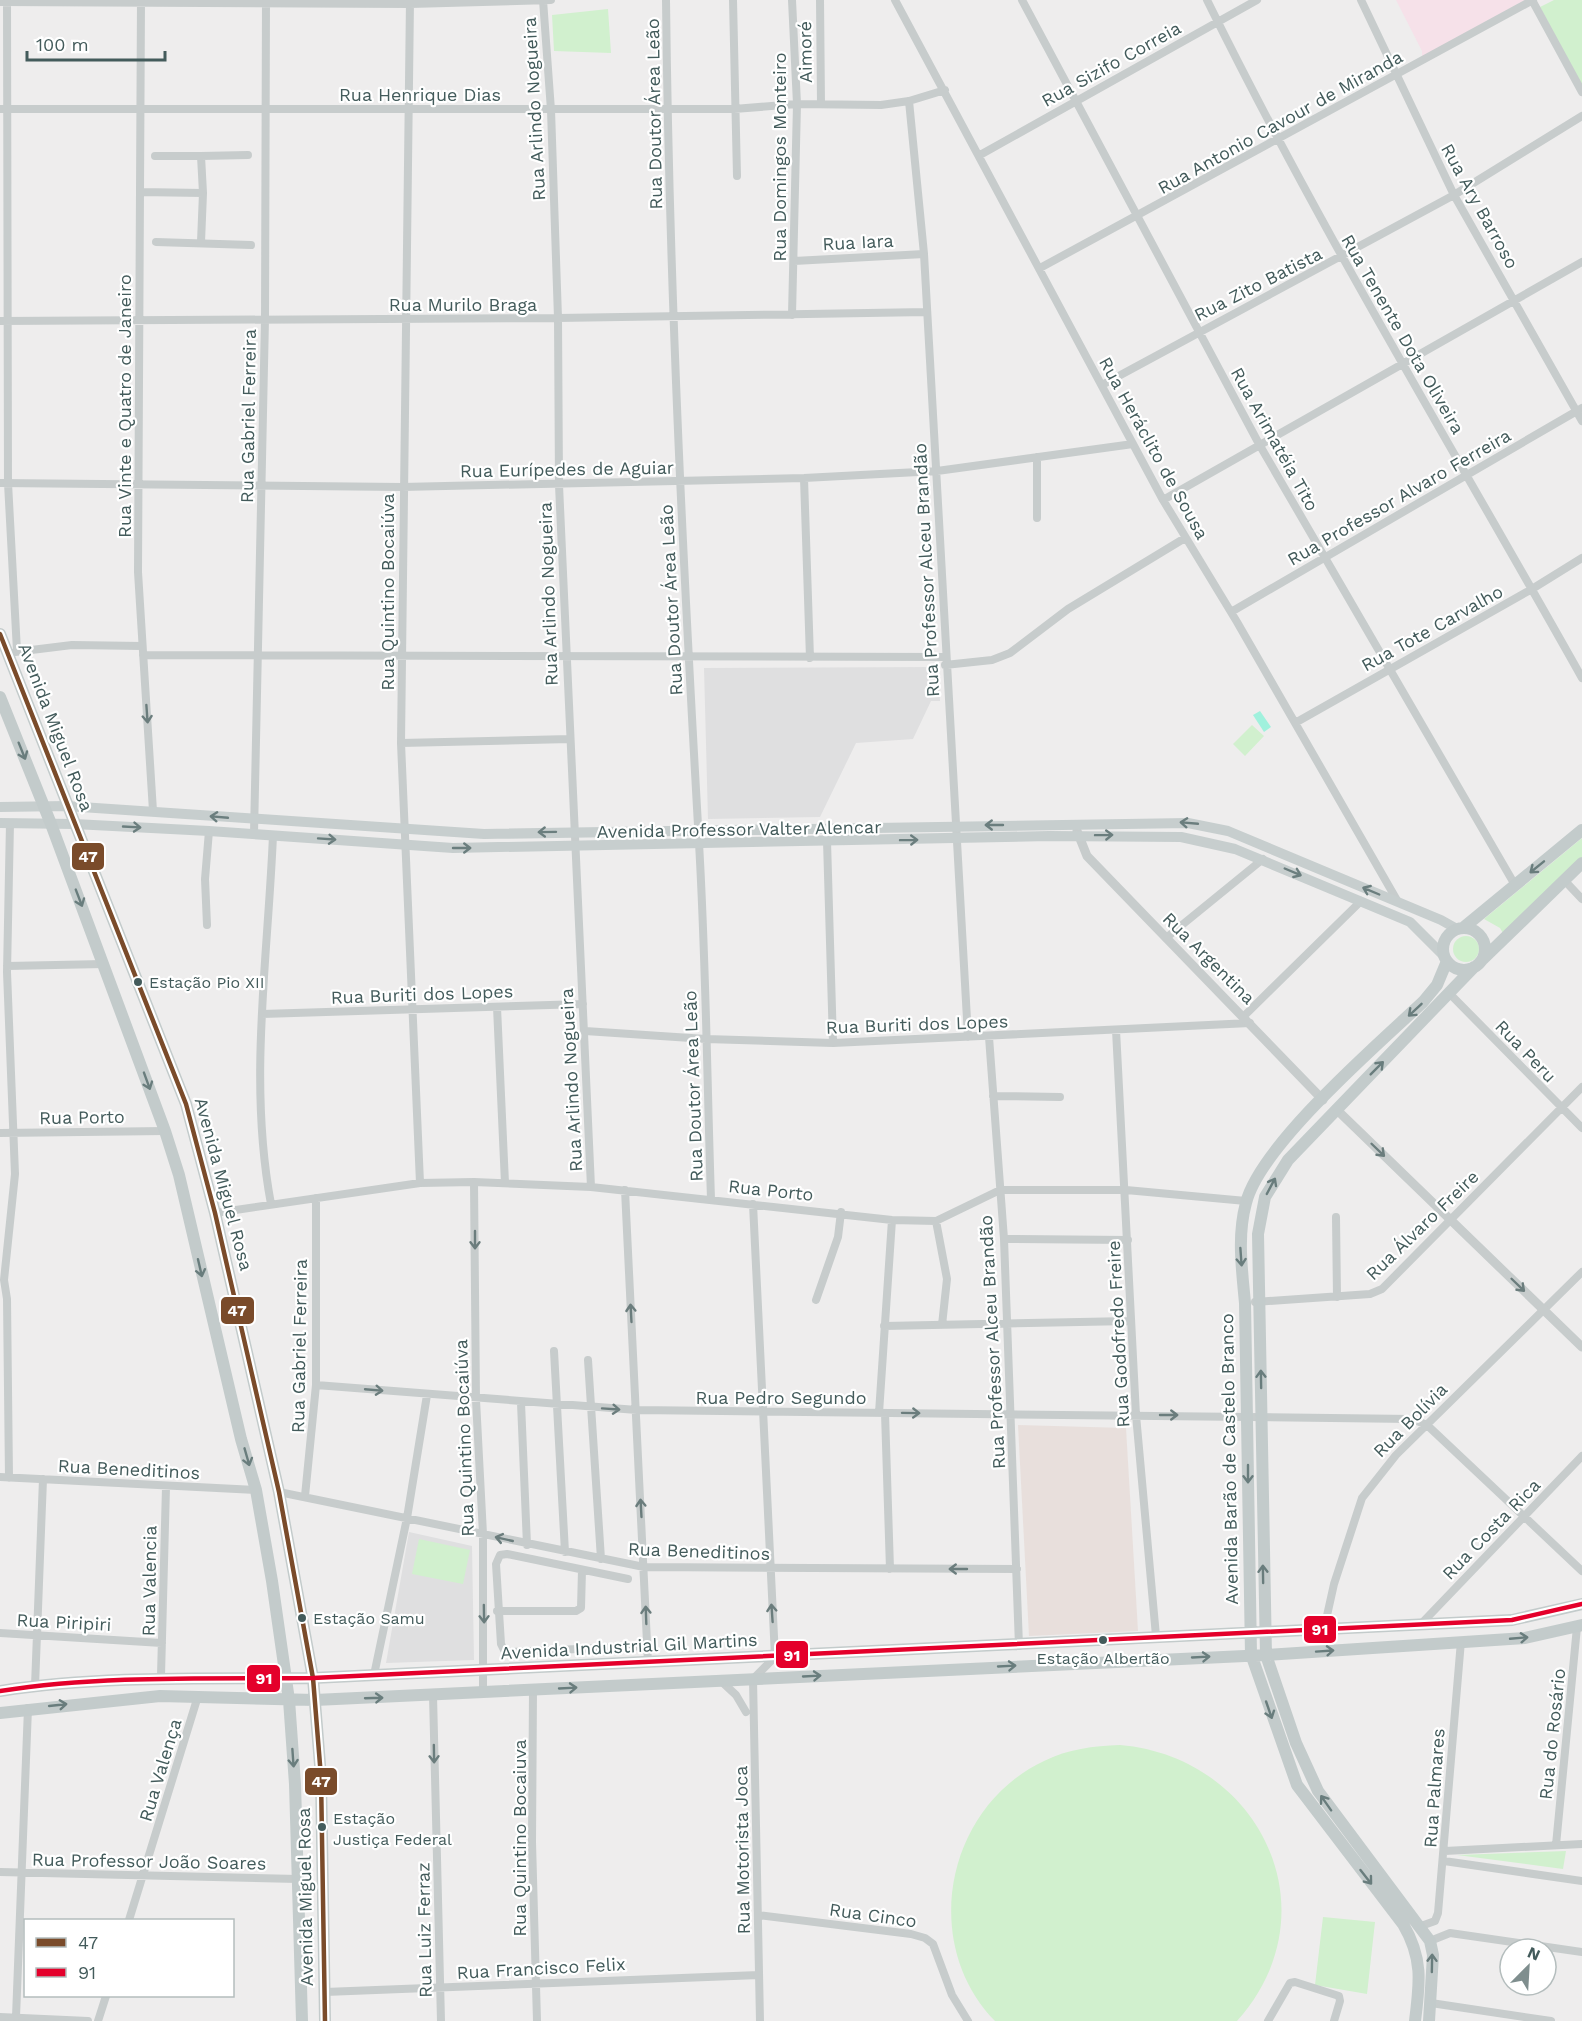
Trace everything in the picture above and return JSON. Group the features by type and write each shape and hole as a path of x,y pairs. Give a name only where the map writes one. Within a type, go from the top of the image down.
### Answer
{"main road":[{"name":"Avenida Miguel Rosa","path":"0,634 13,652 66,806 186,1104 215,1213 279,1492 313,1678 321,1778 325,2021"},
{"name":"Avenida Miguel Rosa","path":"0,697 51,824 165,1131 179,1175 239,1429 256,1490 289,1700 302,2021"},
{"name":"Avenida Professor Valter Alencar","path":"0,807 66,806 484,834 956,825 1048,830 1078,836 1181,837 1205,840 1263,859 1410,922 1445,958"},
{"name":"Avenida Professor Valter Alencar","path":"5,823 209,831 453,848 957,839 1048,830 1076,824 1164,822 1209,826 1228,831 1460,929"},
{"path":"1460,929 1475,932 1485,948 1477,964 1456,969 1445,958 1444,941 1582,830"},
{"name":"Avenida Barão de Castelo Branco","path":"1429,2021 1433,1955 1430,1941 1318,1791 1296,1743 1266,1655 1258,1234 1265,1197 1288,1160 1477,964 1582,862"},
{"name":"Avenida Barão de Castelo Branco","path":"1415,2021 1419,1965 1414,1943 1403,1924 1297,1785 1251,1654 1245,1304 1241,1250 1246,1201 1275,1150 1423,1002 1437,985 1445,958"},
{"name":"Avenida Industrial Gil Martins","path":"0,1691 35,1686 161,1677 313,1678 1019,1646 1156,1636 1524,1619 1582,1604"},
{"path":"0,1713 28,1708 160,1696 315,1700 1266,1655 1525,1638 1580,1626"}],"street":[{"name":"Rua Arlindo Nogueira","path":"543,0 551,110 558,318 559,485 565,655 591,1187"},
{"path":"551,0 5,2 4,483 13,652 72,645 143,651 259,656 565,655 992,660 1010,653 1068,609 1185,538"},
{"name":"Rua Doutor Área Leão","path":"666,0 667,110 680,482 699,844 711,1199"},
{"path":"733,0 737,176"},
{"name":"Rua Domingos Monteiro","path":"792,0 796,104 792,315"},
{"name":"Aimoré","path":"820,0 821,104"},
{"name":"Rua Heráclito de Sousa","path":"895,0 1163,500 1231,612 1398,903"},
{"name":"Rua Arimatéia Tito","path":"1022,0 1259,444 1515,885"},
{"name":"Rua Tenente Dota Oliveira","path":"1207,0 1278,140 1342,257 1582,678"},
{"name":"Rua Sizifo Correia","path":"980,155 1257,0"},
{"name":"Rua Ary Barroso","path":"1361,0 1454,195 1579,410 1582,421"},
{"path":"1532,0 1582,92"},
{"name":"Rua Antonio Cavour de Miranda","path":"1040,268 1138,217 1532,0"},
{"name":"Rua Gabriel Ferreira","path":"254,834 265,320 266,1"},
{"name":"Rua Vinte e Quatro de Janeiro","path":"141,2 138,573 153,811"},
{"name":"Rua Quintino Bocaiúva","path":"410,2 407,319 402,487 401,743 420,1183"},
{"name":"Rua Henrique Dias","path":"3,109 734,109 796,104 881,105 909,101 945,90"},
{"name":"Rua Professor Alceu Brandão","path":"909,101 924,254 937,471 945,661 968,1037"},
{"name":"Rua Zito Batista","path":"1102,385 1200,330 1342,257 1454,195 1582,116"},
{"path":"155,156 248,155"},
{"path":"201,156 201,242"},
{"path":"140,192 202,193"},
{"path":"156,242 251,245"},
{"name":"Rua Iara","path":"794,261 924,254"},
{"path":"1163,500 1582,262"},
{"name":"Rua Murilo Braga","path":"3,321 675,317 927,312"},
{"name":"Rua Professor Alvaro Ferreira","path":"1231,612 1579,410"},
{"name":"Rua Eurípedes de Aguiar","path":"4,483 402,487 804,478 937,471 1133,444"},
{"path":"1037,457 1037,518"},
{"path":"804,478 810,658"},
{"name":"Rua Tote Carvalho","path":"1294,723 1532,589 1582,558"},
{"path":"401,743 570,739"},
{"path":"4,1477 5,1270 13,1212 15,1174 4,970 5,823"},
{"path":"1076,824 1078,836"},
{"path":"207,925 205,879 209,831"},
{"path":"271,1204 259,1119 262,1014 273,835"},
{"name":"Rua Argentina","path":"1078,836 1087,856 1323,1100"},
{"path":"827,841 833,1042"},
{"path":"1166,938 1263,859"},
{"path":"1564,880 1582,899"},
{"path":"1247,1019 1361,901"},
{"path":"4,970 104,964"},
{"name":"Rua Peru","path":"1450,994 1582,1128"},
{"name":"Rua Buriti dos Lopes","path":"262,1014 583,1004"},
{"path":"497,1007 505,1182"},
{"name":"Rua Buriti dos Lopes","path":"585,1031 706,1039 833,1042 1116,1030 1247,1019"},
{"name":"Rua Godofredo Freire","path":"1116,1030 1136,1415 1156,1636"},
{"name":"Rua Professor Alceu Brandão","path":"989,1036 1004,1239 1019,1646"},
{"name":"Rua Álvaro Freire","path":"1245,1304 1370,1294 1382,1289 1582,1087"},
{"path":"993,1096 1060,1097"},
{"path":"1336,1109 1582,1347"},
{"name":"Rua Porto","path":"0,1133 165,1131"},
{"name":"Rua Quintino Bocaiúva","path":"474,1182 476,1400 483,1534 483,1693"},
{"name":"Rua Porto","path":"215,1213 420,1183 474,1182 591,1187 841,1212 892,1220 936,1221 1000,1190 1126,1190 1246,1201"},
{"path":"624,1190 637,1410 648,1663"},
{"name":"Rua Gabriel Ferreira","path":"305,1496 316,1385 316,1198"},
{"path":"753,1204 769,1569 776,1657 753,1679"},
{"path":"816,1300 838,1237 841,1212"},
{"path":"1336,1217 1337,1297"},
{"path":"890,1569 882,1413 884,1326 892,1220"},
{"path":"936,1221 947,1280 942,1325"},
{"path":"1004,1239 1128,1240"},
{"name":"Rua Bolívia","path":"1324,1629 1334,1584 1362,1498 1384,1467 1582,1272"},
{"path":"884,1326 1130,1321"},
{"path":"554,1351 565,1552"},
{"path":"588,1360 589,1407 601,1559"},
{"name":"Rua Pedro Segundo","path":"316,1385 476,1400 637,1410 1010,1416 1378,1417 1412,1419 1427,1425"},
{"path":"374,1675 407,1518 427,1395"},
{"path":"521,1403 527,1545"},
{"path":"1427,1425 1582,1571"},
{"name":"Rua Costa Rica","path":"1421,1623 1582,1456"},
{"name":"Rua Beneditinos","path":"4,1477 256,1490"},
{"path":"35,1686 43,1479"},
{"name":"Rua Valencia","path":"161,1677 165,1486"},
{"name":"Rua Beneditinos","path":"279,1492 527,1545 644,1566 769,1569 1017,1569"},
{"path":"628,1579 507,1554 500,1555 495,1564 501,1644 504,1650 510,1652 647,1646"},
{"path":"497,1611 576,1611 581,1608 583,1602 582,1570"},
{"name":"Rua do Rosário","path":"1556,1845 1580,1626"},
{"name":"Rua Piripiri","path":"0,1634 162,1643"},
{"name":"Rua Palmares","path":"1421,1926 1436,1919 1445,1851 1461,1641"},
{"name":"Rua Motorista Joca","path":"753,1679 760,2021"},
{"path":"721,1681 736,1695 746,1712"},
{"name":"Rua Quintino Bocaiuva","path":"533,1690 532,1842 537,2021"},
{"name":"Rua Luiz Ferraz","path":"433,1695 441,2021"},
{"name":"Rua Valença","path":"129,1919 198,1696"},
{"path":"16,2017 28,1708"},
{"path":"1445,1851 1582,1844"},
{"path":"1444,1861 1582,1881"},
{"name":"Rua Professor João Soares","path":"0,1872 298,1879"},
{"name":"Rua Cinco","path":"758,1915 911,1934 925,1938 933,1944 952,1995 968,2021"},
{"path":"1430,1941 1450,1933 1582,1953"},
{"name":"Rua Francisco Felix","path":"325,1992 759,1975"},
{"path":"1268,2021 1292,1982 1337,1995 1340,2001 1334,2021"},
{"path":"98,2021 104,1997"},
{"path":"1431,2003 1551,2021"},
{"path":"0,2017 88,2021"}],"shaded area":[{"path":"1396,0 1525,0 1422,57 1422,51"},
{"path":"1554,0 1582,0 1582,85 1540,7"},
{"path":"608,9 611,53 554,51 552,15"},
{"path":"938,667 940,701 931,701 913,739 856,743 820,817 708,819 704,668"},
{"path":"1260,711 1271,727 1264,732 1253,715"},
{"path":"1252,725 1264,736 1245,756 1233,744"},
{"path":"1582,838 1582,857 1504,935 1500,928 1484,919"},
{"path":"1466,936 1475,940 1479,949 1475,958 1466,962 1457,958 1453,949 1457,940"},
{"path":"1018,1425 1126,1428 1138,1631 1029,1636"},
{"path":"409,1532 472,1546 474,1660 386,1663"},
{"path":"419,1539 470,1550 463,1584 412,1574"},
{"path":"1120,1745 1169,1756 1211,1778 1244,1809 1268,1847 1280,1889 1280,1934 1266,1978 1237,2021 995,2021 971,1989 957,1954 951,1917 954,1879 965,1843 984,1810 1011,1782 1044,1761 1081,1749"},
{"path":"1566,1851 1563,1869 1457,1855"},
{"path":"1323,1917 1375,1922 1367,1994 1315,1985"}],"transit line":[{"name":"47","path":"0,634 186,1104 215,1213 279,1492 313,1678 321,1777 325,2021"},
{"name":"91","path":"0,1691 117,1680 313,1678 1512,1620 1582,1604"}],"place":[{"name":"Estação Pio XII","path":"138,982"},
{"name":"Estação Samu","path":"302,1618"},
{"name":"Estação Albertão","path":"1103,1640"},
{"name":"Estação Justiça Federal","path":"322,1827"}]}
